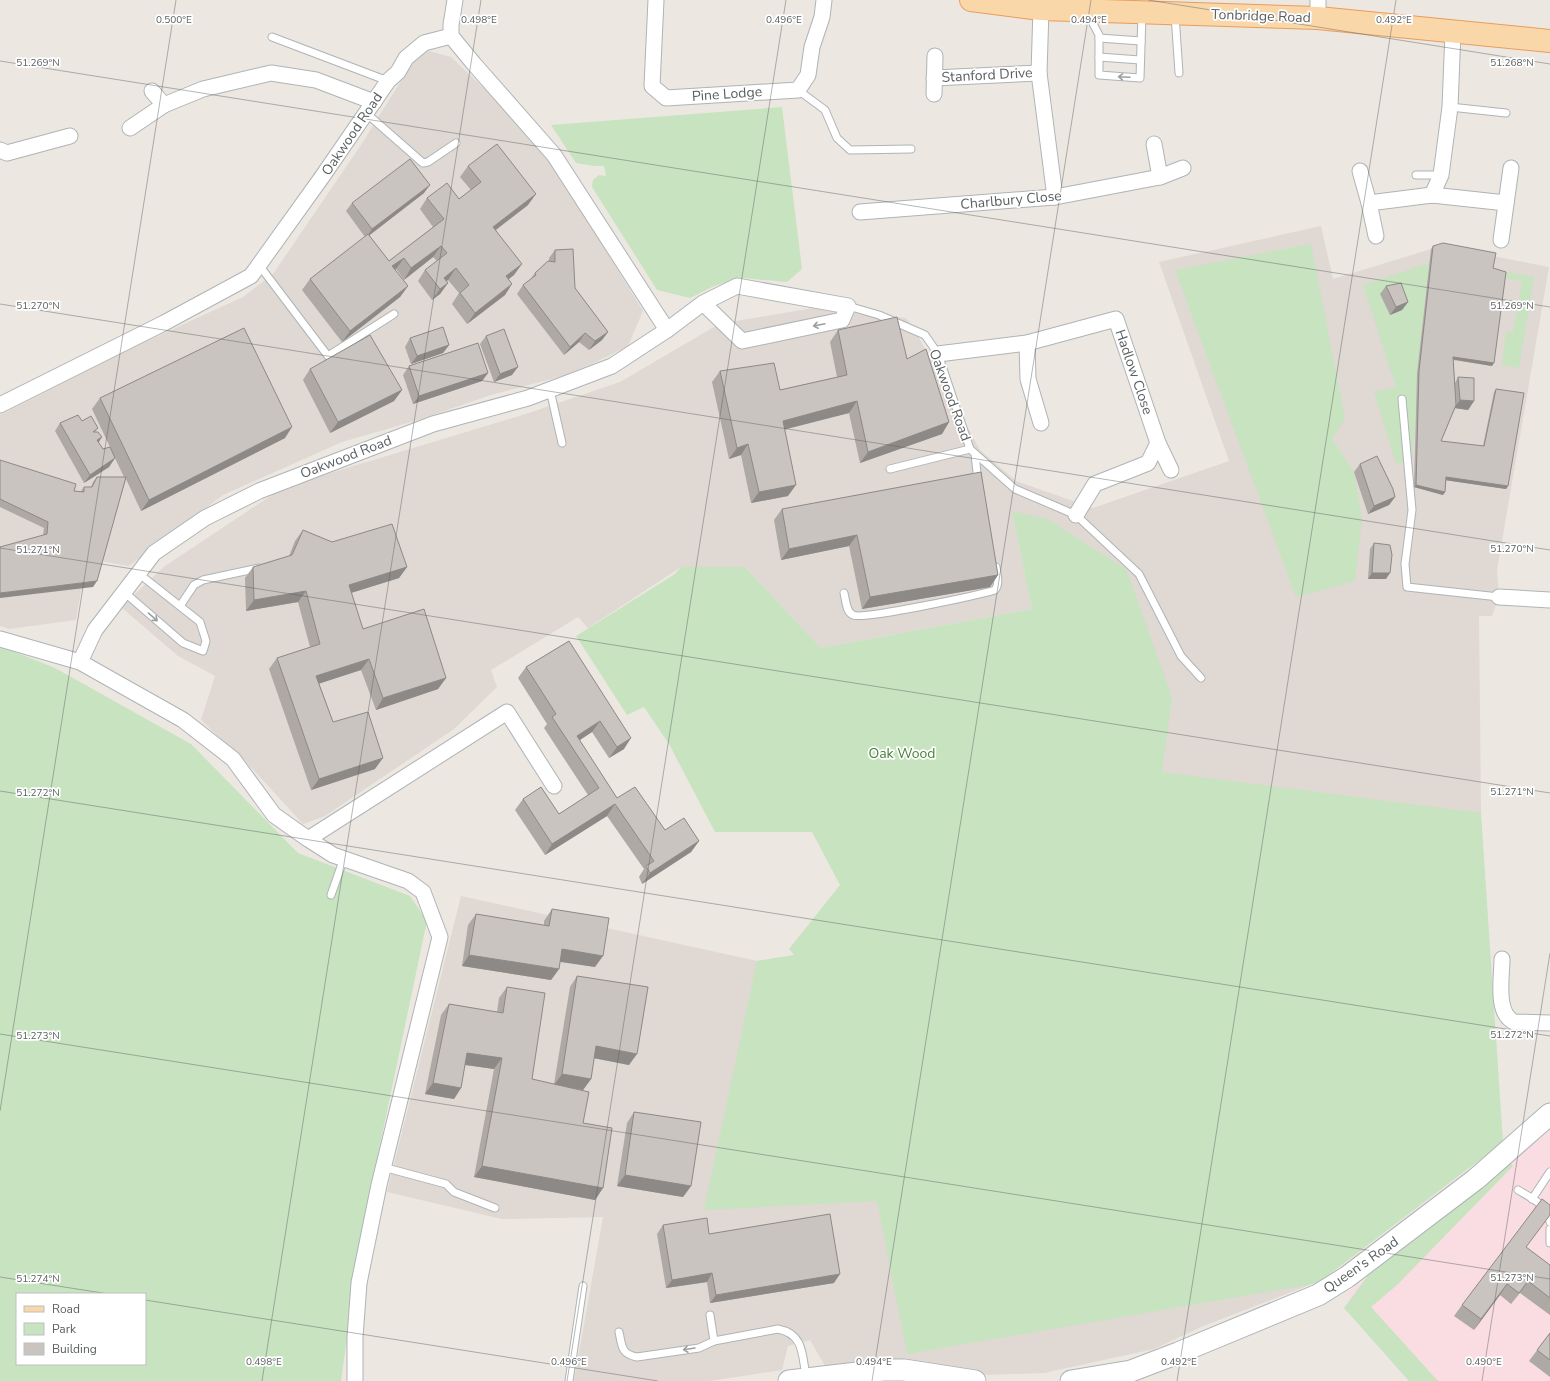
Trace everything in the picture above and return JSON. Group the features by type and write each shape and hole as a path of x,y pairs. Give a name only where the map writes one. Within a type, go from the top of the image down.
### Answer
{"main road":[{"name":"Tonbridge Road","path":"971,0 1041,9 1174,13 1318,9 1453,32 1550,41"}],"street":[{"path":"455,0 451,24 452,36 474,64 554,155 667,330"},
{"name":"Pine Lodge","path":"656,0 652,86 666,98 798,90"},
{"path":"798,90 808,75 812,47 822,17 824,0"},
{"name":"Stanford Drive","path":"1041,9 1039,73 1055,197"},
{"path":"1432,195 1441,175 1450,107 1453,32"},
{"name":"Oakwood Road","path":"0,405 171,320 251,276 388,81 398,72 406,58 424,43 452,36"},
{"name":"Stanford Drive","path":"934,94 935,56"},
{"path":"130,128 164,105 203,89 272,73 316,80 370,108"},
{"name":"Stanford Drive","path":"934,78 1039,73"},
{"path":"152,91 164,105"},
{"path":"0,150 7,153 70,136"},
{"path":"1154,144 1160,177"},
{"name":"Charlbury Close","path":"860,212 1055,197 1160,177 1183,168"},
{"path":"1501,240 1511,168"},
{"path":"1360,171 1376,236"},
{"path":"1369,203 1432,195 1506,203"},
{"name":"Oakwood Road","path":"80,662 95,630 154,553 205,518 259,491 433,424 528,398 612,366 667,330 703,303 736,286 848,306"},
{"path":"703,303 742,341 842,320 848,306"},
{"name":"Hadlow Close","path":"938,354 1027,343 1116,319 1158,443 1171,470"},
{"path":"1027,343 1028,380 1042,423"},
{"path":"1076,516 1095,484 1148,463 1158,443"},
{"path":"1499,597 1550,600"},
{"path":"0,639 80,662 184,720 233,759 274,815 334,855 408,881 423,892 440,937 383,1167 359,1283 355,1337 355,1381"},
{"path":"308,839 507,712 554,786"},
{"path":"1502,959 1501,1000 1504,1014 1509,1020 1514,1022 1550,1023"},
{"name":"Queen's Road","path":"1071,1381 1100,1379 1131,1371 1318,1295 1347,1277 1476,1179 1550,1114"},
{"path":"798,1380 883,1370 905,1376 975,1381"}],"lane":[{"path":"1086,10 1099,35 1099,76 1140,78 1142,12"},
{"path":"1174,13 1179,72"},
{"path":"272,37 388,81"},
{"path":"1099,38 1141,42"},
{"path":"1099,57 1140,60"},
{"path":"798,90 825,110 837,138 850,150 911,149"},
{"path":"1450,107 1506,113"},
{"path":"370,108 423,163 428,162 456,143"},
{"path":"1416,174 1441,175"},
{"path":"259,265 328,356 394,314"},
{"name":"Oakwood Road","path":"848,306 879,314 925,335 938,354 973,452 1015,490 1076,516 1139,574 1182,656 1201,678"},
{"path":"550,390 562,442"},
{"path":"1402,399 1412,510 1405,564 1407,587 1499,597"},
{"path":"890,469 973,452 980,490"},
{"path":"844,593 848,611 851,615 863,617 995,590 998,581 994,559"},
{"path":"180,606 194,585 203,580 264,567"},
{"path":"124,592 183,643 203,651 206,641 200,622 138,573"},
{"path":"331,895 344,858"},
{"path":"383,1167 446,1184 454,1192 495,1208"},
{"path":"1532,1199 1550,1172"},
{"path":"1518,1190 1544,1207 1549,1215 1550,1222"},
{"path":"1550,1229 1550,1243"},
{"path":"569,1381 583,1286"},
{"path":"710,1315 714,1341"},
{"path":"619,1332 622,1349 629,1356 637,1357 699,1348 714,1341 778,1328 795,1335 800,1343 798,1380"}],"shaded area":[{"path":"429,51 451,57 489,93 551,162 643,311 628,346 594,363 562,376 491,395 418,420 342,442 223,495 129,566 100,561 85,576 76,620 9,629 0,626 0,415 138,345 243,297 273,274 361,145 416,57"},
{"path":"1321,226 1333,279 1441,246 1549,267 1497,570 1499,597 1492,616 1479,616 1481,813 1322,1280 1201,1327 1154,1349 1044,1373 983,1375 891,1363 825,1366 810,1340 788,1346 782,1370 709,1381 574,1381 603,1217 502,1219 387,1192 461,896 757,961 808,953 1141,769 1012,511 1032,609 821,648 745,567 681,567 588,628 578,617 491,670 497,687 454,729 325,816 303,824 248,764 201,720 215,676 178,656 121,607 165,566 284,487 526,414 620,382 719,324 813,308 906,318 919,338 980,450 1016,481 1093,508 1229,461 1159,262"},
{"path":"1550,1127 1550,1381 1430,1381 1346,1295"}],"green space":[{"path":"782,107 802,269 787,282 743,278 714,286 690,298 657,290 592,187 593,180 599,175 606,176 604,166 576,163 551,125"},
{"path":"1311,244 1345,419 1332,439 1354,472 1362,518 1355,581 1296,597 1175,270"},
{"path":"1429,263 1417,374 1416,414 1412,461 1396,464 1374,392 1396,387 1363,285"},
{"path":"1505,272 1534,277 1519,368 1502,365 1506,332 1513,332 1522,281 1503,278"},
{"name":"Oak Wood","path":"1012,511 1049,520 1126,569 1172,697 1162,772 1481,813 1503,1142 1318,1283 907,1354 877,1201 704,1210 757,961 794,955 789,949 840,885 812,832 715,832 669,744 644,707 627,715 576,636 675,574 681,567 745,567 821,648 1032,609"},
{"path":"0,646 55,668 191,744 298,853 410,896 427,921 362,1230 341,1381 0,1381"},
{"path":"1509,1161 1513,1166 1397,1285 1371,1307 1438,1381 1409,1381 1344,1308 1369,1274"}],"building":[{"path":"497,144 536,194 493,227 522,264 506,276 512,284 475,313 460,293 469,285 456,268 444,278 448,283 440,289 425,270 447,253 441,246 411,268 404,258 392,266 408,286 350,331 310,279 368,234 389,261 444,219 427,198 447,183 459,199 481,182 468,166"},
{"path":"410,159 430,185 372,229 352,203"},
{"path":"1443,243 1496,253 1493,268 1506,272 1494,363 1453,357 1456,405 1441,441 1484,446 1496,389 1524,393 1508,486 1446,477 1445,492 1416,485 1419,371 1433,246"},
{"path":"573,249 575,288 608,332 595,341 585,333 570,347 523,285 536,275 535,273 548,261 555,262 555,250"},
{"path":"1401,283 1408,302 1396,307 1386,286"},
{"path":"897,317 907,359 926,349 949,422 868,452 857,401 783,421 796,485 759,492 748,444 737,448 720,371 774,363 780,390 847,375 838,330"},
{"path":"443,327 449,345 417,356 410,338"},
{"path":"244,328 292,427 149,500 100,398"},
{"path":"504,329 518,367 500,374 486,336"},
{"path":"370,335 402,390 338,422 310,369"},
{"path":"478,343 488,373 419,396 409,366"},
{"path":"1458,377 1474,378 1474,401 1460,400"},
{"path":"78,415 82,421 91,416 98,428 93,432 98,432 102,437 97,440 103,449 110,447 115,458 90,475 60,423"},
{"path":"1377,456 1393,489 1395,497 1374,506 1360,464"},
{"path":"0,460 76,484 74,491 84,492 84,487 92,487 97,477 126,477 97,581 0,593 0,547 47,534 48,522 0,499"},
{"path":"981,472 998,575 870,597 857,535 789,549 782,509"},
{"path":"392,524 407,567 349,585 363,629 424,609 446,678 383,698 369,659 316,676 333,722 368,712 383,758 319,779 277,658 320,644 306,591 254,600 253,567 292,555 303,530 332,542"},
{"path":"1374,543 1390,545 1392,555 1390,573 1372,573"},
{"path":"569,641 631,738 617,747 600,721 577,736 617,798 635,787 665,830 684,818 699,841 650,873 646,866 654,861 615,804 552,844 523,799 541,787 559,814 599,788 552,717 556,714 526,667"},
{"path":"552,909 609,918 603,956 562,949 559,969 469,955 476,914 549,926"},
{"path":"577,976 648,987 637,1054 596,1046 591,1079 562,1074"},
{"path":"507,987 545,993 532,1079 589,1092 583,1123 612,1128 603,1188 482,1166 502,1058 467,1053 461,1088 433,1083 449,1004 503,1013"},
{"path":"634,1112 701,1122 691,1186 625,1175"},
{"path":"1542,1199 1550,1205 1550,1215 1526,1247 1550,1265 1550,1298 1528,1281 1519,1293 1507,1284 1481,1319 1462,1305"},
{"path":"830,1214 840,1274 716,1295 712,1273 672,1280 663,1225 707,1218 709,1234"},
{"path":"1550,1333 1550,1360 1537,1350"}]}
